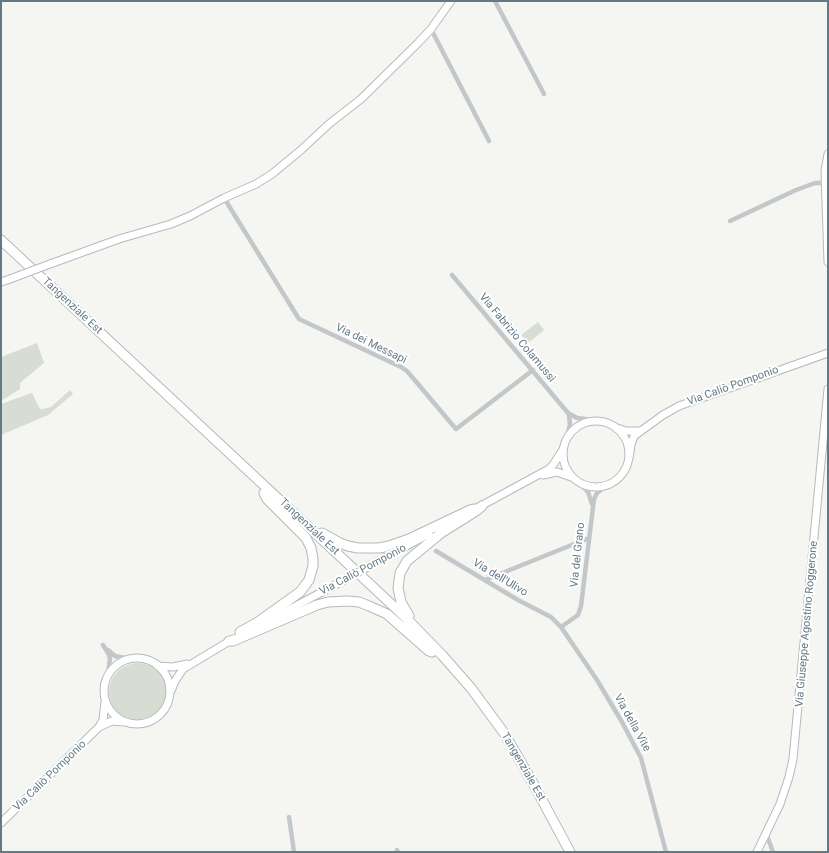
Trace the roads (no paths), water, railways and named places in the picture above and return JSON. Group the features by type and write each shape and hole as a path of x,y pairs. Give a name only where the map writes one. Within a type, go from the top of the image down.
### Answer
{"highway":[{"name":"Tangenziale Est","path":"1,240 404,616 442,655 471,688 504,733 570,852"},
{"name":"Tangenziale Est","path":"1,247 401,621 432,652 460,683 506,748 564,852"},
{"path":"228,642 228,640 258,622 300,592 309,580 311,573 313,559 308,542 267,499 264,493"},
{"path":"275,496 282,499 323,534 340,543 368,549 388,546 409,539 470,510 478,508"},
{"path":"442,655 440,650 404,609 399,595 398,580 407,560 413,554 441,533 476,511 478,508"},
{"path":"228,642 317,605 328,602 347,601 359,602 386,614 432,652"}],"street":[{"path":"1,282 119,239 171,224 256,184 272,174 329,124 362,99 431,29 451,1"},
{"path":"495,1 544,94"},
{"path":"431,29 489,140"},
{"path":"828,154 825,171 828,262"},
{"path":"730,221 796,190 826,182"},
{"name":"Via dei Messapi","path":"224,198 299,319 407,371 456,429 533,370"},
{"name":"Via Fabrizio Colamussi","path":"452,275 568,413"},
{"name":"Via Caliò Pomponio","path":"535,477 556,472 586,485 595,487 606,486 622,474 629,458 632,440 638,433 663,415 679,406 705,396 828,353"},
{"name":"Via Giuseppe Agostino Roggerone","path":"757,852 780,804 793,759 828,389"},
{"path":"568,413 577,418 609,423 617,428 636,432 642,430"},
{"path":"566,439 570,422 568,413"},
{"name":"Via Caliò Pomponio","path":"1,823 99,727 112,721 142,724 151,722 158,717 165,710 169,702 170,693 178,675 191,663 535,477 553,465 563,449 566,439 572,431 580,424 593,420"},
{"path":"617,428 626,441 629,449 629,458"},
{"name":"Via Caliò Pomponio","path":"563,449 564,465 574,479"},
{"path":"574,479 588,492 592,499 592,507"},
{"path":"592,507 595,496 606,486"},
{"name":"Via del Grano","path":"561,627 578,615 581,606 592,507"},
{"path":"485,580 589,538"},
{"name":"Via dell'Ulivo","path":"436,551 518,600 551,617 561,627"},
{"name":"Via della Vite","path":"561,627 601,686 642,758 666,852"},
{"path":"99,727 103,720 105,700 104,688 108,676 110,658 103,645 115,656 130,659"},
{"path":"108,676 117,665 130,659"},
{"name":"Via Caliò Pomponio","path":"130,659 144,659 158,666 173,667 191,663"},
{"path":"158,666 165,673 169,682 170,693"},
{"path":"105,700 109,709 116,717 124,722"},
{"path":"290,816 294,852"},
{"path":"766,833 773,852"}]}
